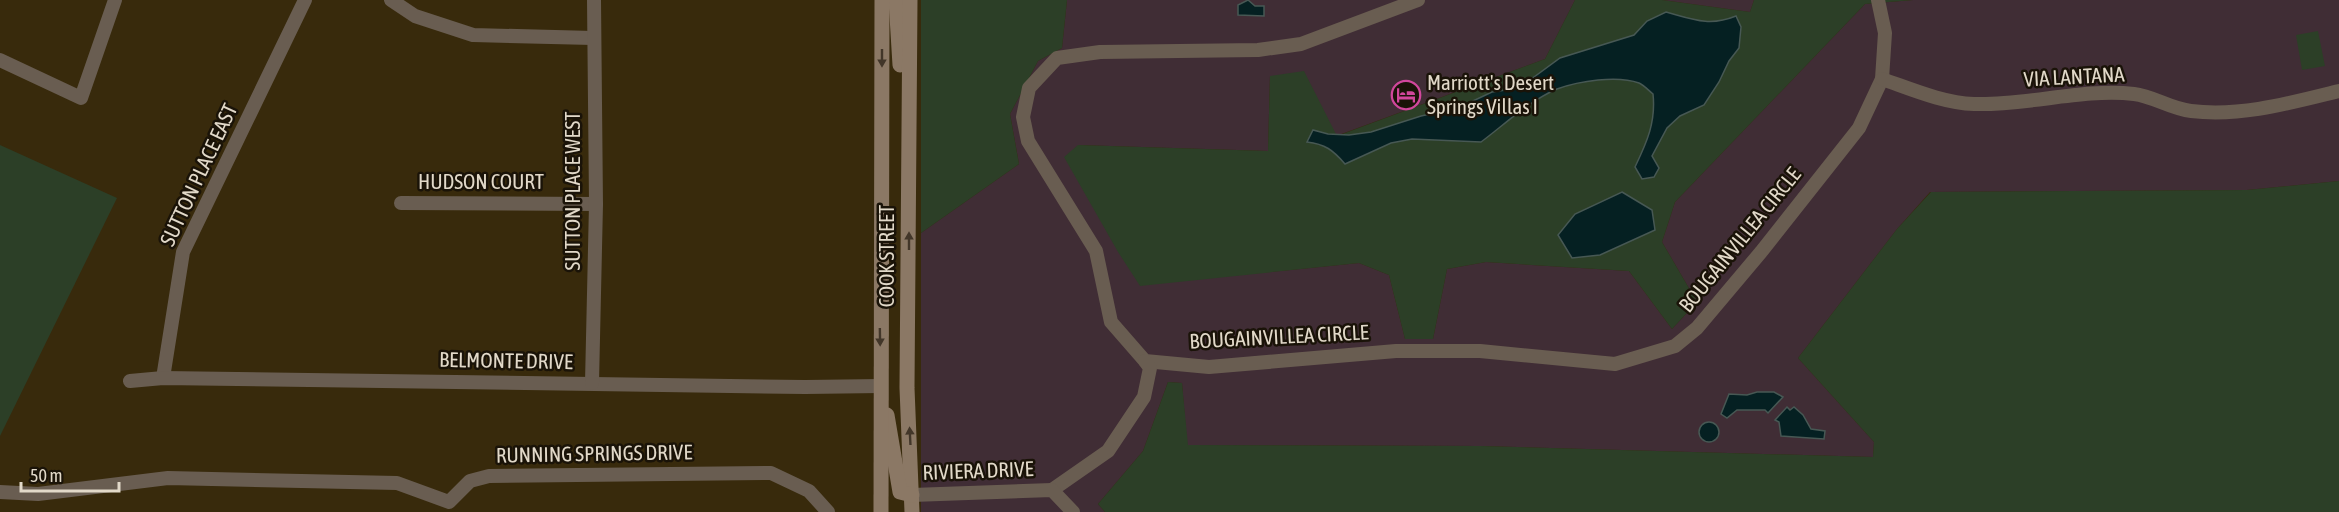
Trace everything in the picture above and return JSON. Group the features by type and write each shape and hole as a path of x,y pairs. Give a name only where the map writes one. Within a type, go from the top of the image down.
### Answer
{"main road":[{"name":"COOK STREET","path":"880,512 882,0"},
{"path":"896,0 900,55 900,117 909,169"},
{"name":"COOK STREET","path":"910,0 907,388 912,512"},
{"path":"881,386 894,447 896,482 900,492 912,495"}],"street":[{"path":"0,60 81,98 115,0"},
{"name":"SUTTON PLACE EAST","path":"164,378 183,252 305,0"},
{"path":"391,0 415,16 473,35 593,38"},
{"name":"SUTTON PLACE WEST","path":"592,383 596,204 594,0"},
{"path":"1052,489 1108,451 1144,397 1150,368 1111,322 1096,251 1028,141 1023,117 1029,88 1057,58 1100,52 1258,50 1301,44 1418,0"},
{"name":"BOUGAINVILLEA CIRCLE","path":"1145,361 1209,367 1396,351 1480,351 1615,364 1676,346 1697,328 1754,260 1858,128 1882,79 1885,33 1878,0"},
{"name":"VIA LANTANA","path":"1882,79 1934,96 1974,104 2135,94 2188,111 2226,114 2339,92"},
{"name":"HUDSON COURT","path":"402,203 596,204"},
{"name":"BELMONTE DRIVE","path":"130,381 164,378 805,387 881,386"},
{"name":"RUNNING SPRINGS DRIVE","path":"0,492 38,494 168,478 385,482 397,483 450,507 470,482 489,476 771,473 809,491 828,512"},
{"name":"RIVIERA DRIVE","path":"912,495 1052,489 1072,511"}],"shaded area":[{"path":"1067,0 1575,0 1545,59 1336,136 1270,76 1268,151 1078,145 1140,285 1359,263 1389,275 1405,339 1433,339 1447,269 1486,262 1629,271 1672,329 1697,302 1662,242 1675,202 1865,4 1913,0 2339,0 2339,181 2247,190 1930,192 1897,229 1798,358 1874,442 1873,457 1481,446 1187,445 1182,383 1168,382 1143,451 1098,504 1105,512 921,512 921,233 1019,164 1010,114 1038,61 1062,48"},
{"path":"1662,0 1754,0 1750,12"}],"green space":[{"path":"921,0 1067,0 1062,48 1038,61 1010,114 1019,164 921,233"},
{"path":"1575,0 1662,0 1750,12 1754,0 1913,0 1865,4 1675,202 1662,242 1697,302 1672,329 1629,271 1486,262 1447,269 1433,339 1405,339 1389,275 1359,263 1140,286 1064,157 1078,145 1268,151 1270,76 1304,71 1337,136 1545,59"},
{"path":"2318,31 2325,66 2302,70 2296,35"},
{"path":"0,145 117,198 0,436"},
{"path":"2339,181 2339,512 1105,512 1098,504 1143,451 1168,382 1182,383 1188,445 1481,446 1873,457 1874,442 1798,358 1897,229 1931,192 2247,190"}],"water":[{"path":"1248,0 1255,6 1264,6 1264,16 1238,15 1238,5"},
{"path":"1666,12 1709,21 1736,16 1741,27 1739,48 1704,105 1680,116 1667,128 1652,156 1659,168 1654,177 1642,179 1635,167 1650,132 1653,94 1639,83 1620,79 1587,81 1557,89 1527,106 1481,142 1412,139 1391,143 1345,164 1328,148 1307,142 1313,130 1328,134 1349,135 1371,132 1421,116 1458,108 1492,92 1519,88 1560,58 1634,35 1647,21"},
{"path":"1622,192 1652,210 1655,230 1600,255 1572,258 1558,235 1575,214"},
{"path":"1757,392 1774,392 1783,397 1768,413 1765,410 1737,410 1727,418 1721,414 1729,394 1747,395"},
{"path":"1787,407 1790,410 1794,407 1803,415 1811,429 1825,431 1824,439 1781,436 1779,422 1775,420"},
{"path":"1709,422 1716,425 1719,432 1716,439 1709,442 1702,439 1699,432 1702,425"}],"place":[{"name":"Marriott's Desert Springs Villas I","path":"1406,95"}]}
